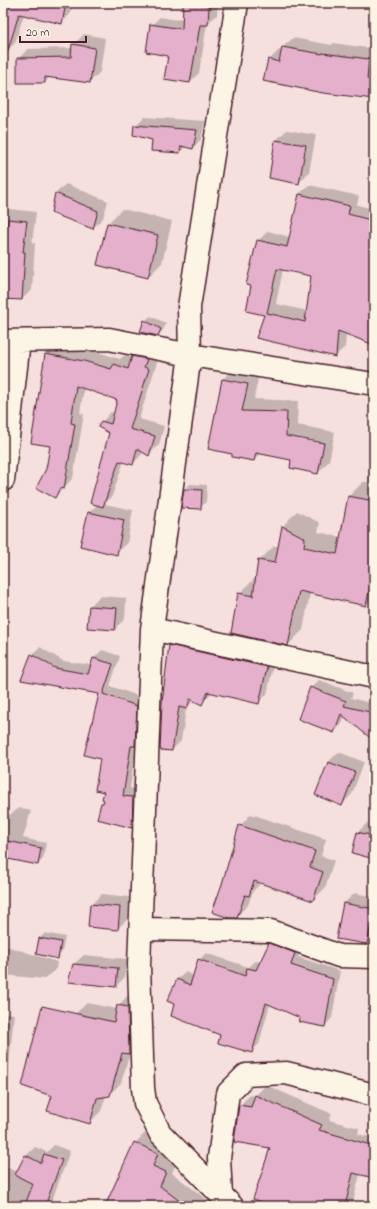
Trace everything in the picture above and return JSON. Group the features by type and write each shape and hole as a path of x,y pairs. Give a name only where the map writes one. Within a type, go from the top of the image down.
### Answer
{"street":[{"path":"227,1200 160,1133 145,1103 143,1088 139,965 152,629 190,355 189,307 237,3"},
{"path":"3,480 11,341 109,339 190,355 374,384"},
{"path":"152,629 374,677"},
{"path":"141,929 271,931 339,956 374,957"},
{"path":"227,1200 219,1158 228,1093 246,1075 286,1073 374,1095"}],"building":[{"path":"3,3 66,3 62,24 19,14 7,53 3,52"},
{"path":"183,4 209,6 208,25 200,25 190,83 164,79 168,56 146,52 150,24 182,29"},
{"path":"72,44 95,48 90,83 45,77 45,83 17,83 17,58 71,57"},
{"path":"282,47 322,54 369,59 367,79 374,79 374,99 323,93 263,81 268,59 279,62"},
{"path":"134,125 197,130 193,149 181,146 180,153 151,151 152,140 133,135"},
{"path":"275,140 306,145 299,184 269,178"},
{"path":"55,193 98,211 93,229 51,213"},
{"path":"299,194 350,206 348,214 374,221 374,345 338,331 336,357 256,338 264,315 246,311 251,286 246,285 257,240 287,247","holes":["277,269 311,276 305,322 267,313"]},
{"path":"8,219 27,221 23,252 25,252 22,300 3,299 3,251"},
{"path":"107,223 158,235 148,278 97,265"},
{"path":"144,320 161,329 158,336 140,332"},
{"path":"45,354 84,361 111,369 114,364 128,369 132,356 147,359 144,367 149,369 130,429 155,436 149,456 137,449 133,465 119,461 103,507 90,503 109,433 98,427 101,421 111,424 117,400 76,386 71,423 75,424 64,489 60,488 55,498 36,488 46,469 50,446 31,443"},
{"path":"222,379 248,384 242,411 287,412 286,436 324,443 318,474 290,468 291,460 256,453 254,461 232,457 232,454 208,449"},
{"path":"184,489 202,490 201,509 181,508"},
{"path":"348,496 374,501 374,568 366,606 299,591 288,646 231,633 238,593 253,596 258,560 275,563 282,526 305,538 304,547 337,554"},
{"path":"88,512 124,520 117,555 80,546"},
{"path":"89,606 117,608 115,630 87,628"},
{"path":"169,645 267,667 259,704 208,692 202,705 190,699 187,709 179,707 172,751 160,750 162,702"},
{"path":"31,654 55,668 88,674 93,658 113,664 103,694 137,706 135,746 131,746 123,796 133,797 132,828 97,819 101,803 103,803 104,800 102,799 104,792 95,790 100,759 84,755 99,694 21,680"},
{"path":"310,687 346,701 344,706 374,713 374,741 341,714 334,733 298,719"},
{"path":"328,762 355,772 342,806 315,795"},
{"path":"239,825 315,851 310,867 323,872 313,901 254,881 249,896 245,895 237,918 229,918 212,912 222,884"},
{"path":"357,832 374,836 374,859 352,853"},
{"path":"3,840 41,848 38,865 3,858"},
{"path":"343,903 374,909 367,944 336,939"},
{"path":"90,904 120,907 118,930 88,927"},
{"path":"39,938 61,942 58,959 36,954"},
{"path":"269,943 295,953 291,965 333,979 325,1027 299,1022 300,1018 266,1003 252,1053 218,1043 220,1035 171,1016 174,1004 167,1001 177,979 190,985 198,959 245,976 247,968 256,970"},
{"path":"73,964 118,968 116,987 68,982"},
{"path":"117,1005 128,1007 129,1054 122,1053 110,1096 97,1098 90,1124 47,1111 52,1096 22,1086 42,1006 114,1022"},
{"path":"255,1095 322,1125 319,1130 374,1146 374,1178 353,1173 345,1206 274,1206 253,1199 270,1148 234,1142 239,1105 251,1107"},
{"path":"134,1142 158,1153 153,1166 166,1172 160,1186 186,1206 105,1206"},
{"path":"44,1154 62,1160 45,1206 36,1206 26,1202 33,1184 15,1175 25,1155 41,1163"}]}
